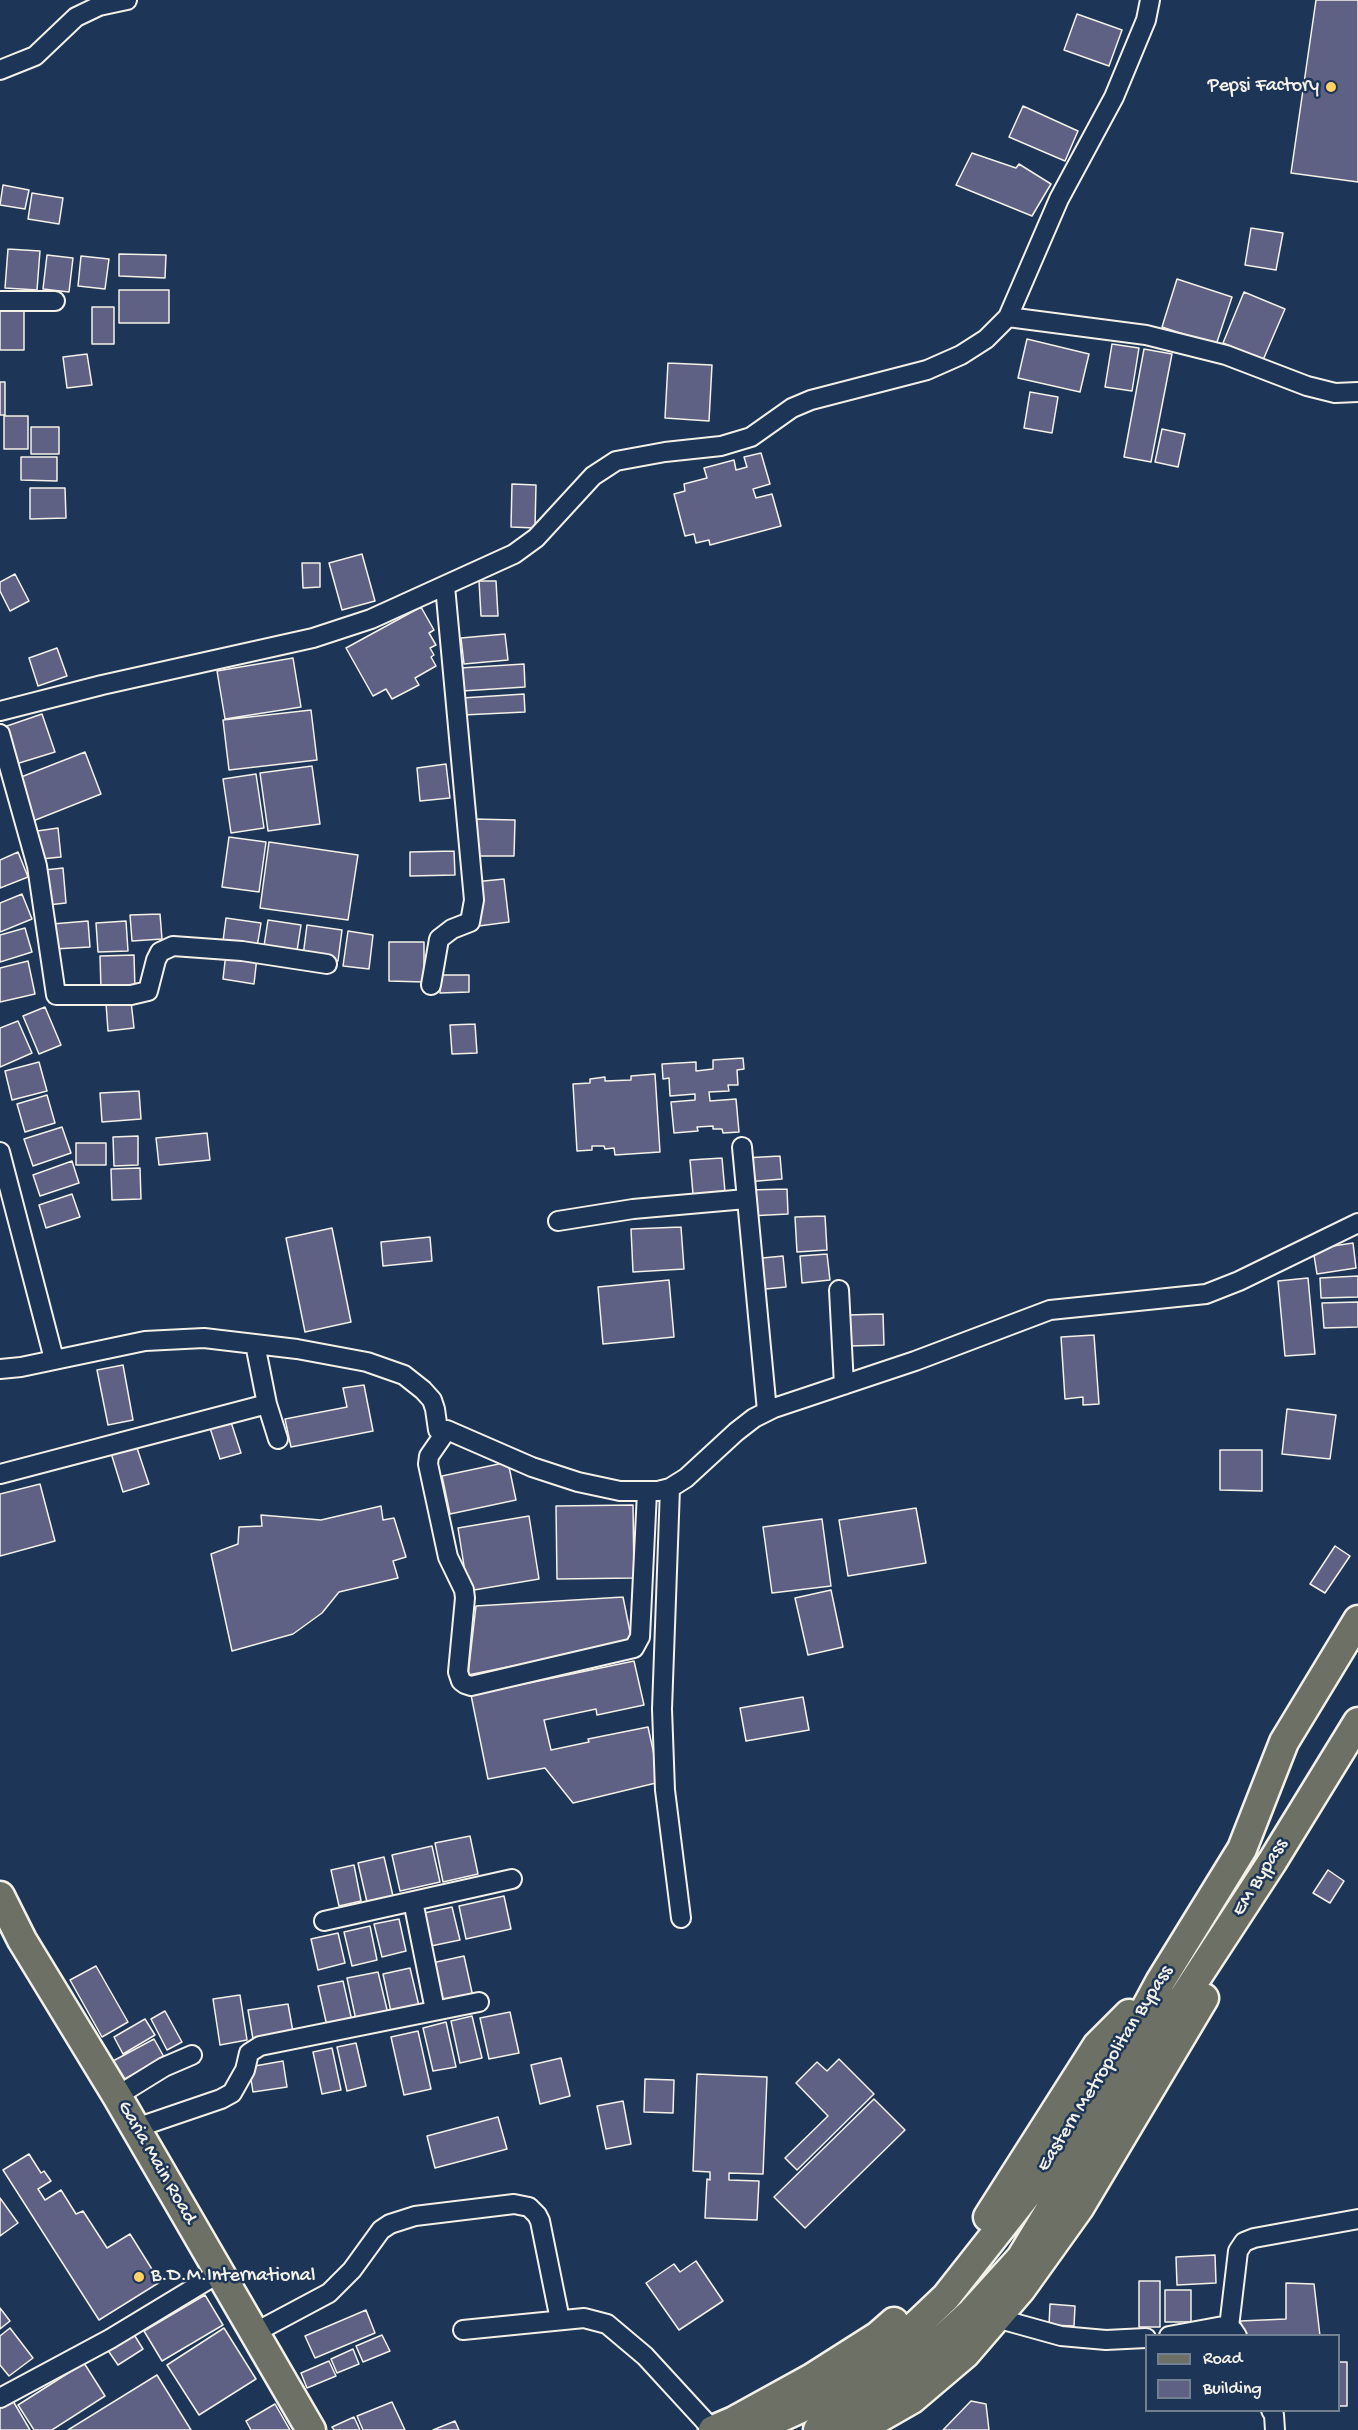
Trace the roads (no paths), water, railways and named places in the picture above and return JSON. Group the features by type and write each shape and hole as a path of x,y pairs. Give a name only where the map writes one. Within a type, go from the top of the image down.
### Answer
{"main road":[{"name":"Eastern Metropolitan Bypass","path":"818,2430 903,2375 972,2312 1021,2258 1150,2026 1160,1982 1242,1849 1284,1742 1358,1620"},
{"name":"EM Bypass","path":"1150,2026 1206,1964 1357,1726"},
{"path":"1242,1849 1272,1862"},
{"name":"Garia Main Road","path":"0,1896 22,1940 136,2128 311,2430"},
{"path":"858,2430 912,2399 965,2354 1021,2289 1079,2208 1154,2086 1208,1992 1206,1964"},
{"path":"713,2430 812,2378 878,2336 930,2292 974,2238 1097,2046 1160,1982"},
{"name":"Eastern Metropolitan Bypass","path":"753,2430 814,2402 885,2355 946,2297 1035,2184 1150,2026"}],"street":[{"path":"0,70 35,57 76,17 99,6 127,0"},
{"path":"0,711 342,630 514,554 536,538 593,476 616,461 665,452 721,446 751,437 792,408 811,400 927,370 961,355 986,339 1008,317 1059,199 1114,97 1146,20 1150,0"},
{"path":"0,301 55,301"},
{"path":"1008,317 1146,335 1226,355 1313,388 1335,393 1358,392"},
{"path":"431,985 439,939 452,929 470,922 474,900 445,586"},
{"path":"0,734 37,866 56,995 131,995 148,991 160,952 173,946 242,951 327,964"},
{"path":"742,1147 767,1411"},
{"path":"0,1152 54,1359"},
{"path":"558,1221 633,1209 746,1198"},
{"path":"0,1369 154,1341 204,1338 367,1362 404,1375 423,1390 432,1400 438,1430 447,1430 523,1463 578,1482 620,1491 647,1492 670,1488 686,1478 736,1432 767,1411 915,1361 1050,1310 1206,1294 1239,1281 1358,1223"},
{"path":"839,1290 844,1385"},
{"path":"255,1344 267,1404 278,1439"},
{"path":"0,1474 267,1404"},
{"path":"447,1430 429,1456 428,1464 448,1557 464,1590 458,1672 461,1681 471,1686 634,1648 639,1643 647,1492"},
{"path":"670,1488 662,1709 665,1790 681,1918"},
{"path":"324,1921 512,1879"},
{"path":"412,1901 435,2010"},
{"path":"136,2128 221,2099 232,2093 245,2070 246,2058 254,2048 479,2002"},
{"path":"117,2096 164,2067 192,2055"},
{"path":"254,2333 329,2293 347,2276 381,2230 390,2224 415,2216 514,2204 529,2207 540,2221 560,2320"},
{"path":"1179,2334 1215,2327 1233,2331 1238,2251 1244,2242 1254,2238 1358,2219"},
{"path":"2,2391 110,2339 219,2273"},
{"path":"463,2330 584,2318 607,2324 621,2334 713,2430"},
{"path":"996,2318 1061,2336 1106,2340 1145,2338"},
{"path":"1272,2412 1275,2430"}],"place":[{"name":"Pepsi Factory","path":"1331,87"},
{"name":"B.D.M.International","path":"139,2277"}]}
